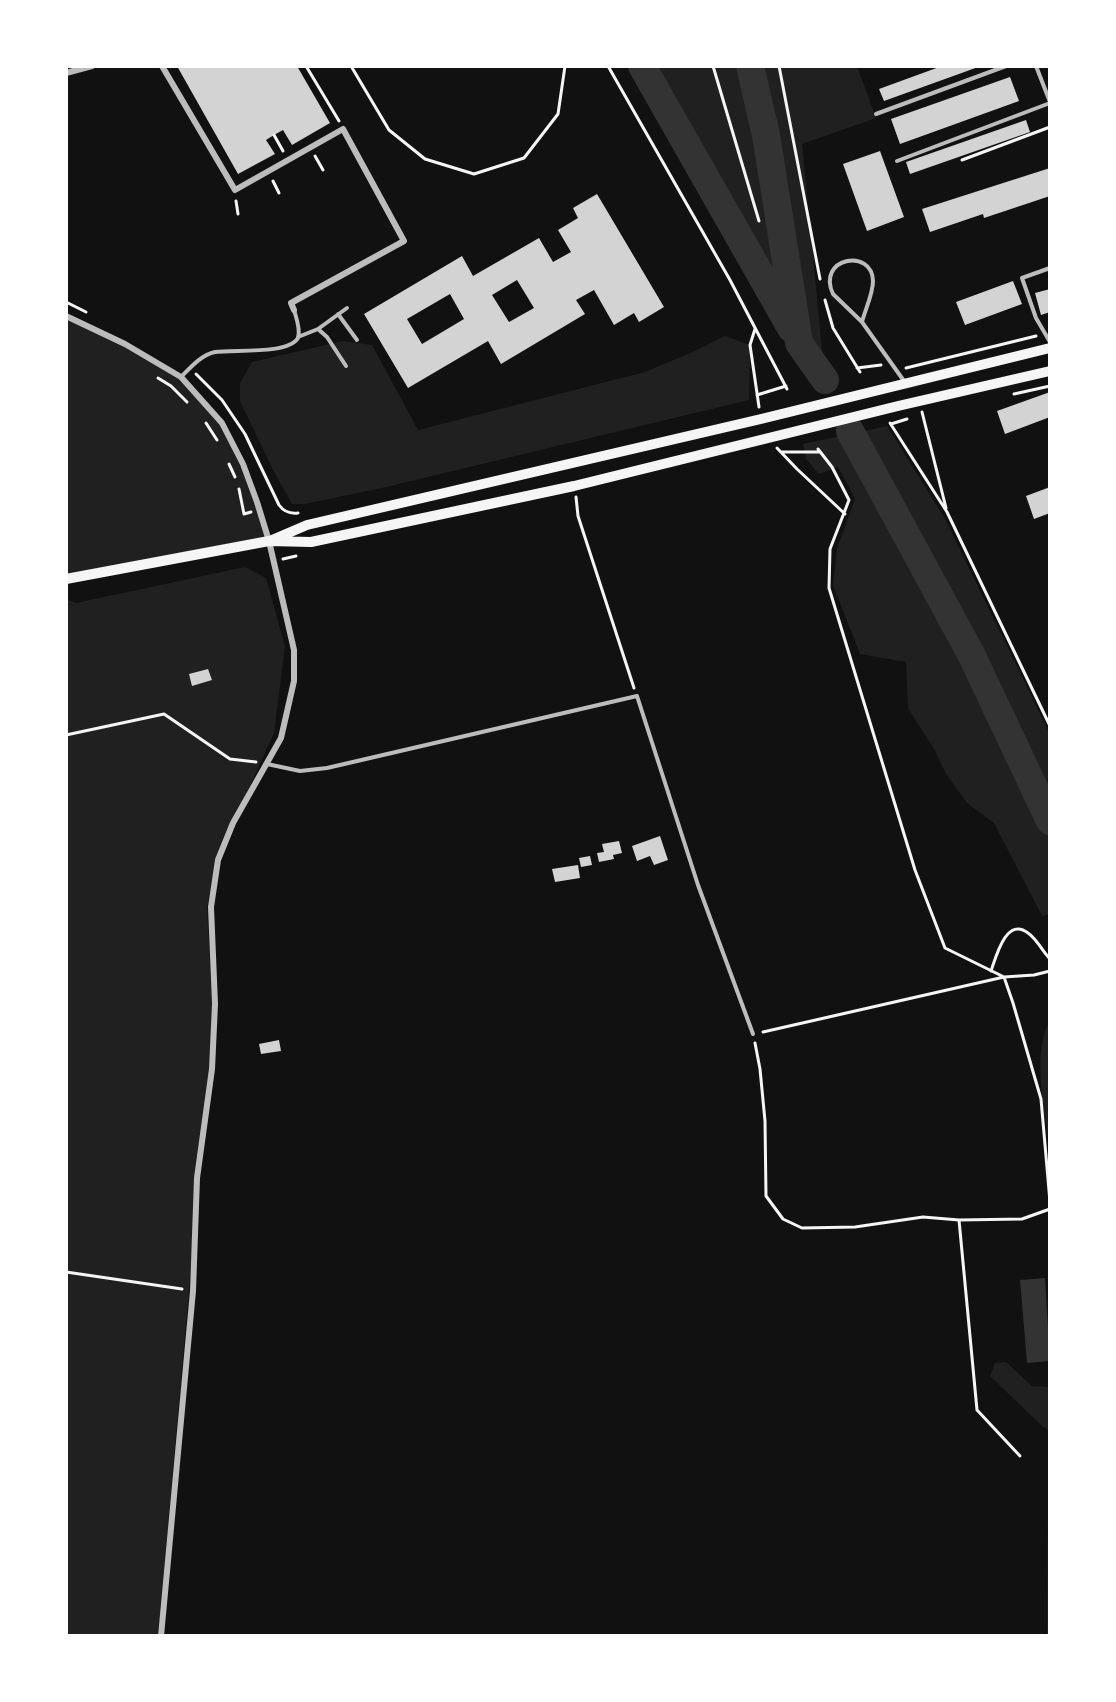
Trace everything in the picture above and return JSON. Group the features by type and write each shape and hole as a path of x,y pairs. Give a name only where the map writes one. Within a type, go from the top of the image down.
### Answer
{"main road":[{"path":"269,541 307,525 761,419 891,385 1050,348"},
{"path":"66,579 269,541 311,542 574,486 1050,371"}],"street":[{"path":"66,73 92,66"},
{"path":"162,66 235,190 343,129 404,241 291,303 294,310"},
{"path":"66,316 125,344 180,377 222,423 243,464 269,541 294,650 294,681 280,738 233,823 219,860 211,907 214,1004 212,1069 196,1178 193,1291 161,1636"}],"lane":[{"path":"876,114 1006,66"},
{"path":"897,161 1050,103 1036,66"},
{"path":"862,322 873,283 872,274 860,262 847,260 832,271 830,288 833,294 862,322 905,382"},
{"path":"1050,268 1022,278 1036,318 1050,342"},
{"path":"180,377 196,362 213,352 275,349 292,343 298,337 318,329 347,308"},
{"path":"294,310 299,330 298,337"},
{"path":"338,314 357,340"},
{"path":"318,329 327,337 346,366"},
{"path":"266,764 300,771 327,768 637,696 698,885 753,1034"}],"path":[{"path":"306,66 343,129"},
{"path":"351,66 389,130 425,159 474,174 524,158 558,114 565,66"},
{"path":"609,66 730,280 787,388 757,395"},
{"path":"712,66 759,221"},
{"path":"779,66 821,284"},
{"path":"309,87 316,83"},
{"path":"962,160 1050,127"},
{"path":"274,135 288,161"},
{"path":"311,148 323,170"},
{"path":"824,295 833,328 859,370 891,363"},
{"path":"66,302 91,314"},
{"path":"755,329 750,345 761,419"},
{"path":"897,370 1045,334"},
{"path":"190,368 222,400 245,434 282,510 292,514 304,512"},
{"path":"154,375 171,386 194,409"},
{"path":"749,409 759,406"},
{"path":"921,407 947,512"},
{"path":"202,417 222,447"},
{"path":"890,423 947,512 1050,726"},
{"path":"768,438 845,514"},
{"path":"781,452 819,450 832,467 849,500 830,549 829,588 915,870 945,948 1004,977 1041,1099 1050,1202"},
{"path":"226,458 235,478"},
{"path":"574,486 578,516 637,696"},
{"path":"239,488 244,514"},
{"path":"66,735 164,714 230,759 266,764"},
{"path":"991,971 1001,944 1007,933 1013,930 1021,929 1030,934 1050,959"},
{"path":"1050,971 1034,975 1004,977 753,1034 760,1069 765,1121 766,1196 783,1219 802,1227 855,1227 923,1218 1022,1219 1050,1209"},
{"path":"959,1220 976,1410 1020,1456"},
{"path":"66,1272 193,1291"}],"shaded area":[{"path":"642,66 857,66 876,118 802,144 825,380 799,343"},
{"path":"66,316 125,344 181,377 222,423 243,464 269,541 66,579"},
{"path":"725,336 750,345 749,400 386,487 305,504 292,504 240,401 240,383 252,362 343,341 372,345 418,430 645,372"},
{"path":"887,426 944,517 1050,734 1050,914 1042,916 994,823 967,803 946,774 934,749 908,708 906,662 860,654 833,585 837,549 855,499 838,467 819,474 806,459 803,444"},
{"path":"245,567 266,578 285,646 274,733 216,860 207,907 212,1005 210,1070 197,1178 158,1636 66,1636 66,599 76,603"},
{"path":"1050,1020 1050,1149 1040,1066 1044,1034"},
{"path":"1045,1278 1050,1361 1027,1363 1020,1280"},
{"path":"1006,1362 1032,1386 1050,1387 1050,1431 990,1376 995,1363"},
{"path":"1048,1498 1050,1499 1050,1636 1047,1632"}],"building":[{"path":"177,66 297,66 330,123 292,145 283,130 266,140 275,154 238,174"},
{"path":"942,66 981,66 884,101 879,89"},
{"path":"1010,77 1019,101 900,144 891,119"},
{"path":"1026,120 1030,132 910,174 906,162"},
{"path":"880,151 904,217 867,231 843,164"},
{"path":"1050,168 1050,196 984,218 983,214 930,232 922,209"},
{"path":"597,194 664,307 639,322 634,313 614,325 594,290 576,300 585,314 501,364 488,341 408,388 364,314 462,256 473,276 539,238 553,262 571,252 558,230 578,218 573,208","holes":["517,280 534,308 509,322 492,295","450,294 464,319 422,344 407,319"]},
{"path":"1013,281 1022,304 965,325 956,302"},
{"path":"1050,289 1050,312 1041,315 1035,293"},
{"path":"1050,392 1050,417 1005,434 997,411"},
{"path":"1050,487 1050,513 1034,519 1026,496"},
{"path":"208,669 212,680 192,686 189,674"},
{"path":"660,836 668,860 654,865 650,856 637,861 632,846"},
{"path":"619,841 622,853 613,855 614,859 599,862 597,853 604,852 602,844"},
{"path":"590,856 592,865 581,867 579,858"},
{"path":"578,865 580,878 555,882 552,869"},
{"path":"279,1040 281,1051 261,1054 259,1044"}],"waterway":[{"path":"642,66 791,328"},
{"path":"750,66 766,135 799,343 825,380"},
{"path":"850,431 971,654 1050,821"}]}
